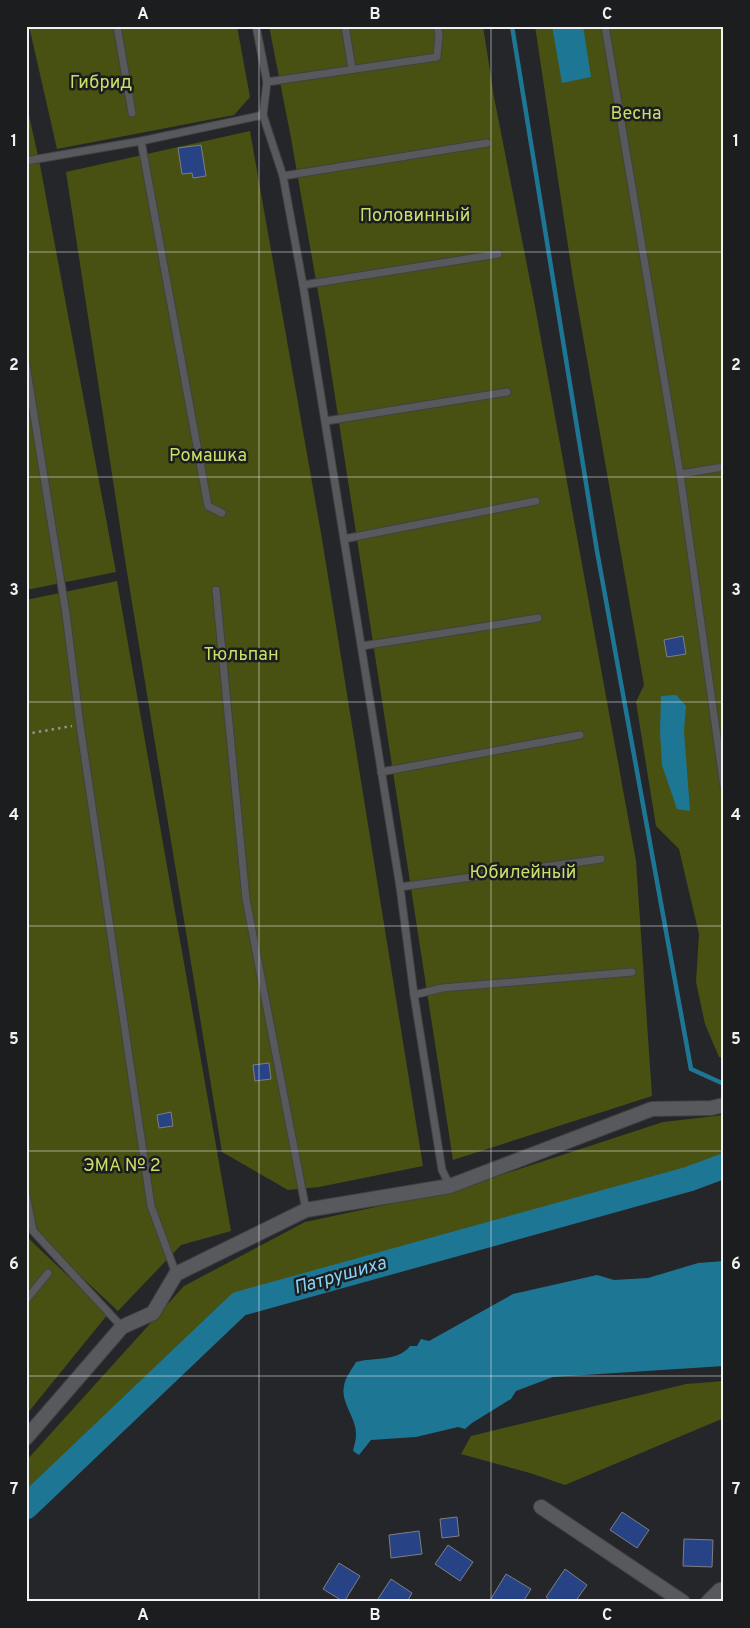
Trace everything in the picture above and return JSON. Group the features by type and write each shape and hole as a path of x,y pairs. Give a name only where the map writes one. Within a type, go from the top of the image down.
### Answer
{"street":[{"path":"26,1438 122,1327 152,1313 176,1274 306,1210 450,1186 652,1109 711,1108 724,1105"},
{"path":"541,1507 682,1602"},
{"path":"708,1602 720,1590 724,1590"}],"lane":[{"path":"118,26 132,113"},
{"path":"256,26 267,82 263,115 283,176 304,285 400,887 414,995 442,1170 450,1186"},
{"path":"345,26 352,69"},
{"path":"267,82 437,57 439,34 437,26"},
{"path":"606,26 680,474 724,787"},
{"path":"26,161 141,141 263,115"},
{"path":"141,141 208,506 222,513"},
{"path":"283,176 487,143"},
{"path":"304,285 498,254"},
{"path":"26,365 66,614 80,725 151,1206 176,1274"},
{"path":"326,421 507,392"},
{"path":"680,474 724,467"},
{"path":"344,539 536,501"},
{"path":"216,590 246,899 306,1210"},
{"path":"362,646 538,618"},
{"path":"381,772 580,735"},
{"path":"400,887 601,860"},
{"path":"414,995 442,988 632,972"},
{"path":"26,1195 33,1231 122,1327"},
{"path":"26,1300 48,1272"}],"path":[{"path":"26,734 80,725"}],"green space":[{"name":"Гибрид","path":"29,26 237,26 250,97 234,115 57,149"},
{"name":"Юбилейный","path":"269,26 483,26 494,97 534,301 636,861 652,1096 453,1160 325,332"},
{"name":"Весна","path":"535,26 724,26 724,1057 719,1057 705,1024 696,982 699,934 679,849 656,826 636,702 644,685 573,279"},
{"path":"26,102 40,165 116,572 26,590"},
{"name":"Тюльпан","path":"250,131 322,539 423,1166 319,1187 288,1190 222,1152 126,566 66,172"},
{"name":"ЭМА № 2","path":"117,581 231,1231 181,1245 118,1311 26,1225 26,600"},
{"path":"724,1115 724,1157 495,1226 235,1296 26,1499 26,1461 184,1286 305,1222 455,1190 663,1122"},
{"path":"26,1236 108,1314 26,1415"},
{"path":"724,1381 724,1418 565,1485 530,1473 461,1454 471,1436 686,1384"}],"water":[{"path":"552,26 583,26 591,77 562,83"},
{"path":"676,695 686,706 684,731 690,811 677,809 662,765 660,732 661,696"},
{"path":"724,1261 724,1366 553,1377 516,1391 511,1399 465,1429 458,1427 416,1437 371,1440 359,1455 353,1451 356,1429 343,1392 346,1380 356,1362 399,1355 410,1346 417,1346 421,1339 429,1341 513,1294 597,1275 614,1280 648,1278 698,1263"}],"building":[{"path":"201,145 206,176 193,178 192,173 182,174 178,148"},
{"path":"683,636 686,654 667,657 664,640"},
{"path":"269,1063 271,1079 255,1081 253,1065"},
{"path":"171,1112 173,1126 159,1128 157,1115"},
{"path":"622,1512 649,1530 637,1548 610,1530"},
{"path":"457,1517 459,1536 442,1538 440,1519"},
{"path":"419,1531 422,1554 391,1558 389,1535"},
{"path":"684,1539 713,1540 712,1567 683,1566"},
{"path":"448,1545 473,1562 460,1581 435,1564"},
{"path":"339,1563 360,1576 344,1602 323,1589"},
{"path":"565,1569 587,1585 575,1602 552,1602 546,1597"},
{"path":"506,1574 531,1589 523,1602 489,1602"},
{"path":"391,1579 412,1593 407,1602 376,1602"}],"waterway":[{"path":"512,26 597,551 691,1069 724,1084"},
{"name":"Патрушиха","path":"26,1507 239,1304 689,1179 724,1166"}],"park label":[{"name":"Половинный","path":"415,216"},
{"name":"Ромашка","path":"208,456"}]}
